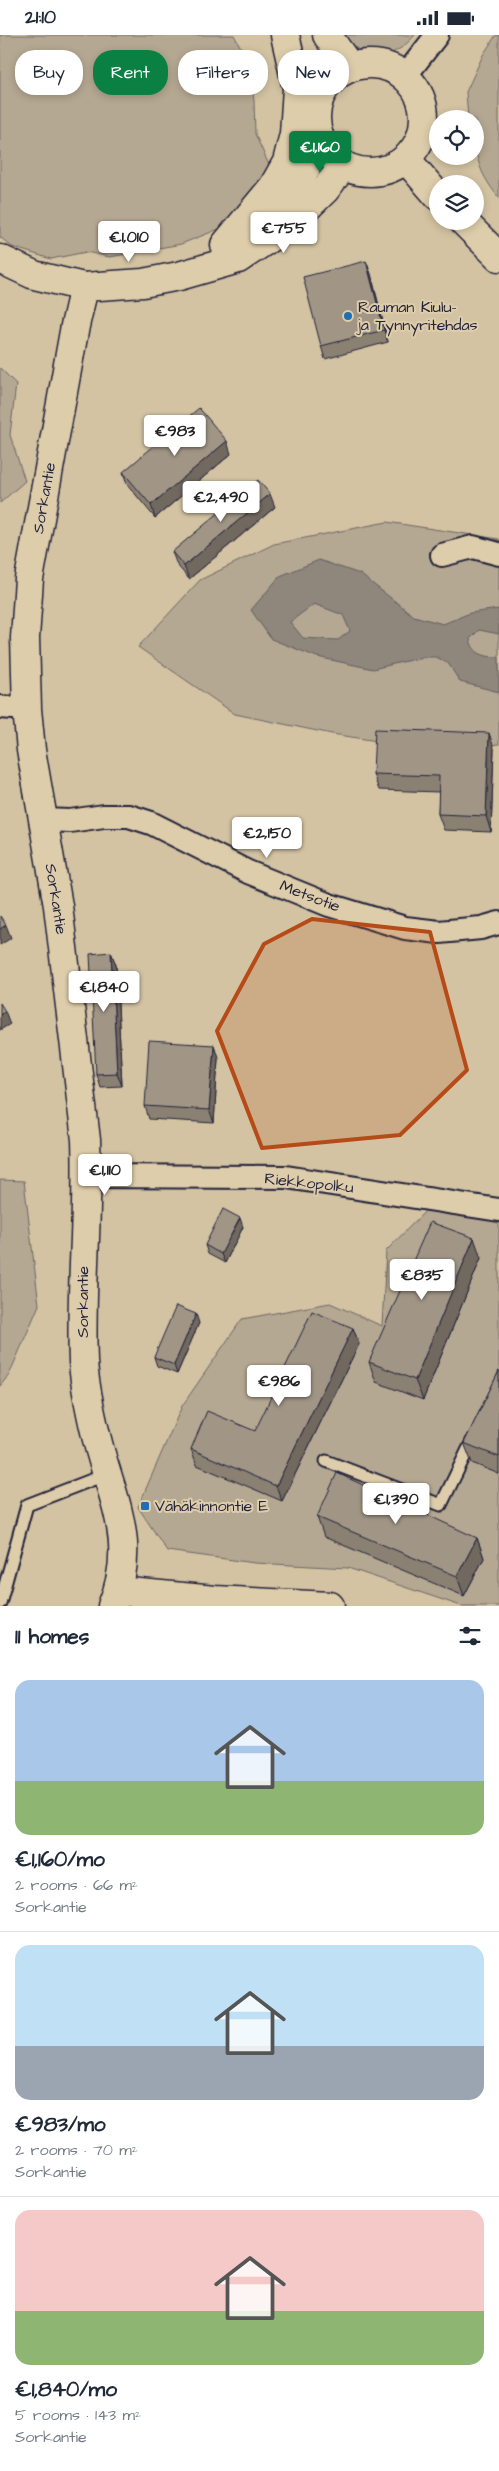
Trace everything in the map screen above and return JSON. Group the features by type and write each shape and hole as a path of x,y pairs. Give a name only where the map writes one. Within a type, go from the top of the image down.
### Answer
{"main road":[{"path":"225,245 272,187 287,162 294,134 296,88 285,35"},
{"path":"290,35 300,50"},
{"path":"321,95 317,116 322,147 343,165 357,171 376,172 388,169 406,159 419,142 423,120 422,104 415,86 406,75 386,65 366,64 350,67 327,35"},
{"path":"179,276 284,203 304,175 319,136"},
{"path":"406,159 429,186"},
{"path":"0,259 34,275 84,287 142,283 179,276 238,259 289,225 325,190 343,165"},
{"path":"472,230 499,257"},
{"name":"Sorkantie","path":"84,287 75,326 29,579 25,638 13,708 43,820 59,916 86,1140 88,1177 83,1250 83,1363 99,1445 122,1522 124,1543 115,1599"},
{"path":"115,1599 215,1600 330,1606"}],"street":[{"path":"406,75 437,35"},
{"path":"442,555 473,547 499,554"},
{"name":"Metsotie","path":"43,820 70,821 104,816 129,816 151,823 248,872 329,905 405,928 439,932 481,928 499,923"},
{"name":"Riekkopolku","path":"88,1177 286,1177 499,1210"}],"lane":[{"path":"326,1461 441,1505 478,1429"},
{"path":"0,1603 28,1505 107,1474"}],"highlighted area":[{"path":"312,919 430,932 467,1070 400,1135 262,1148 217,1031 264,944"}],"shaded area":[{"path":"0,35 234,35 242,50 178,50 178,95 253,95 255,134 269,165 258,189 219,229 181,244 110,257 86,252 51,259 12,247 0,237"},
{"path":"343,35 415,35 397,50 379,56 360,51"},
{"path":"496,35 499,35 499,198 491,188 479,165 484,165 484,110 467,110 466,92 483,55"},
{"path":"0,368 16,384 10,435 25,481 0,503"},
{"path":"387,522 499,539 499,744 436,750 332,734 235,714 138,647 200,580 274,544"},
{"path":"319,560 360,574 414,616 443,624 470,613 499,609 499,634 479,630 470,639 471,644 480,654 499,657 499,692 460,682 448,663 436,657 423,657 373,669 317,657 271,639 251,610 280,576","holes":["314,604 343,615 350,631 338,640 303,638 290,622"]},
{"path":"0,1180 24,1181 39,1305 9,1375 0,1386"},
{"path":"436,1200 499,1210 499,1606 461,1606 348,1568 255,1563 167,1551 138,1507 182,1406 242,1319 330,1303 382,1326 386,1251"}],"building":[{"name":"Rauman Kiulu- ja Tynnyritehdas","path":"366,261 384,330 321,346 303,277"},
{"path":"199,408 227,441 151,505 123,472"},
{"path":"258,480 270,494 184,566 172,552"},
{"path":"375,729 489,733 486,816 438,814 439,776 373,774"},
{"path":"0,916 6,925 0,929"},
{"path":"111,952 117,1073 96,1074 90,954"},
{"path":"0,1003 5,1011 0,1015"},
{"path":"149,1041 214,1045 209,1110 145,1106"},
{"path":"223,1209 240,1218 221,1254 205,1245"},
{"path":"430,1222 474,1238 415,1380 369,1362"},
{"path":"176,1306 196,1314 174,1365 154,1357"},
{"path":"312,1311 353,1328 276,1486 191,1449 207,1411 255,1431"},
{"path":"499,1371 499,1457 464,1443"},
{"path":"337,1473 477,1538 457,1576 317,1517"}],"place":[{"name":"Rauman Kiulu- ja Tynnyritehdas","path":"348,316"},
{"name":"Vähäkinnontie E","path":"145,1506"}]}
